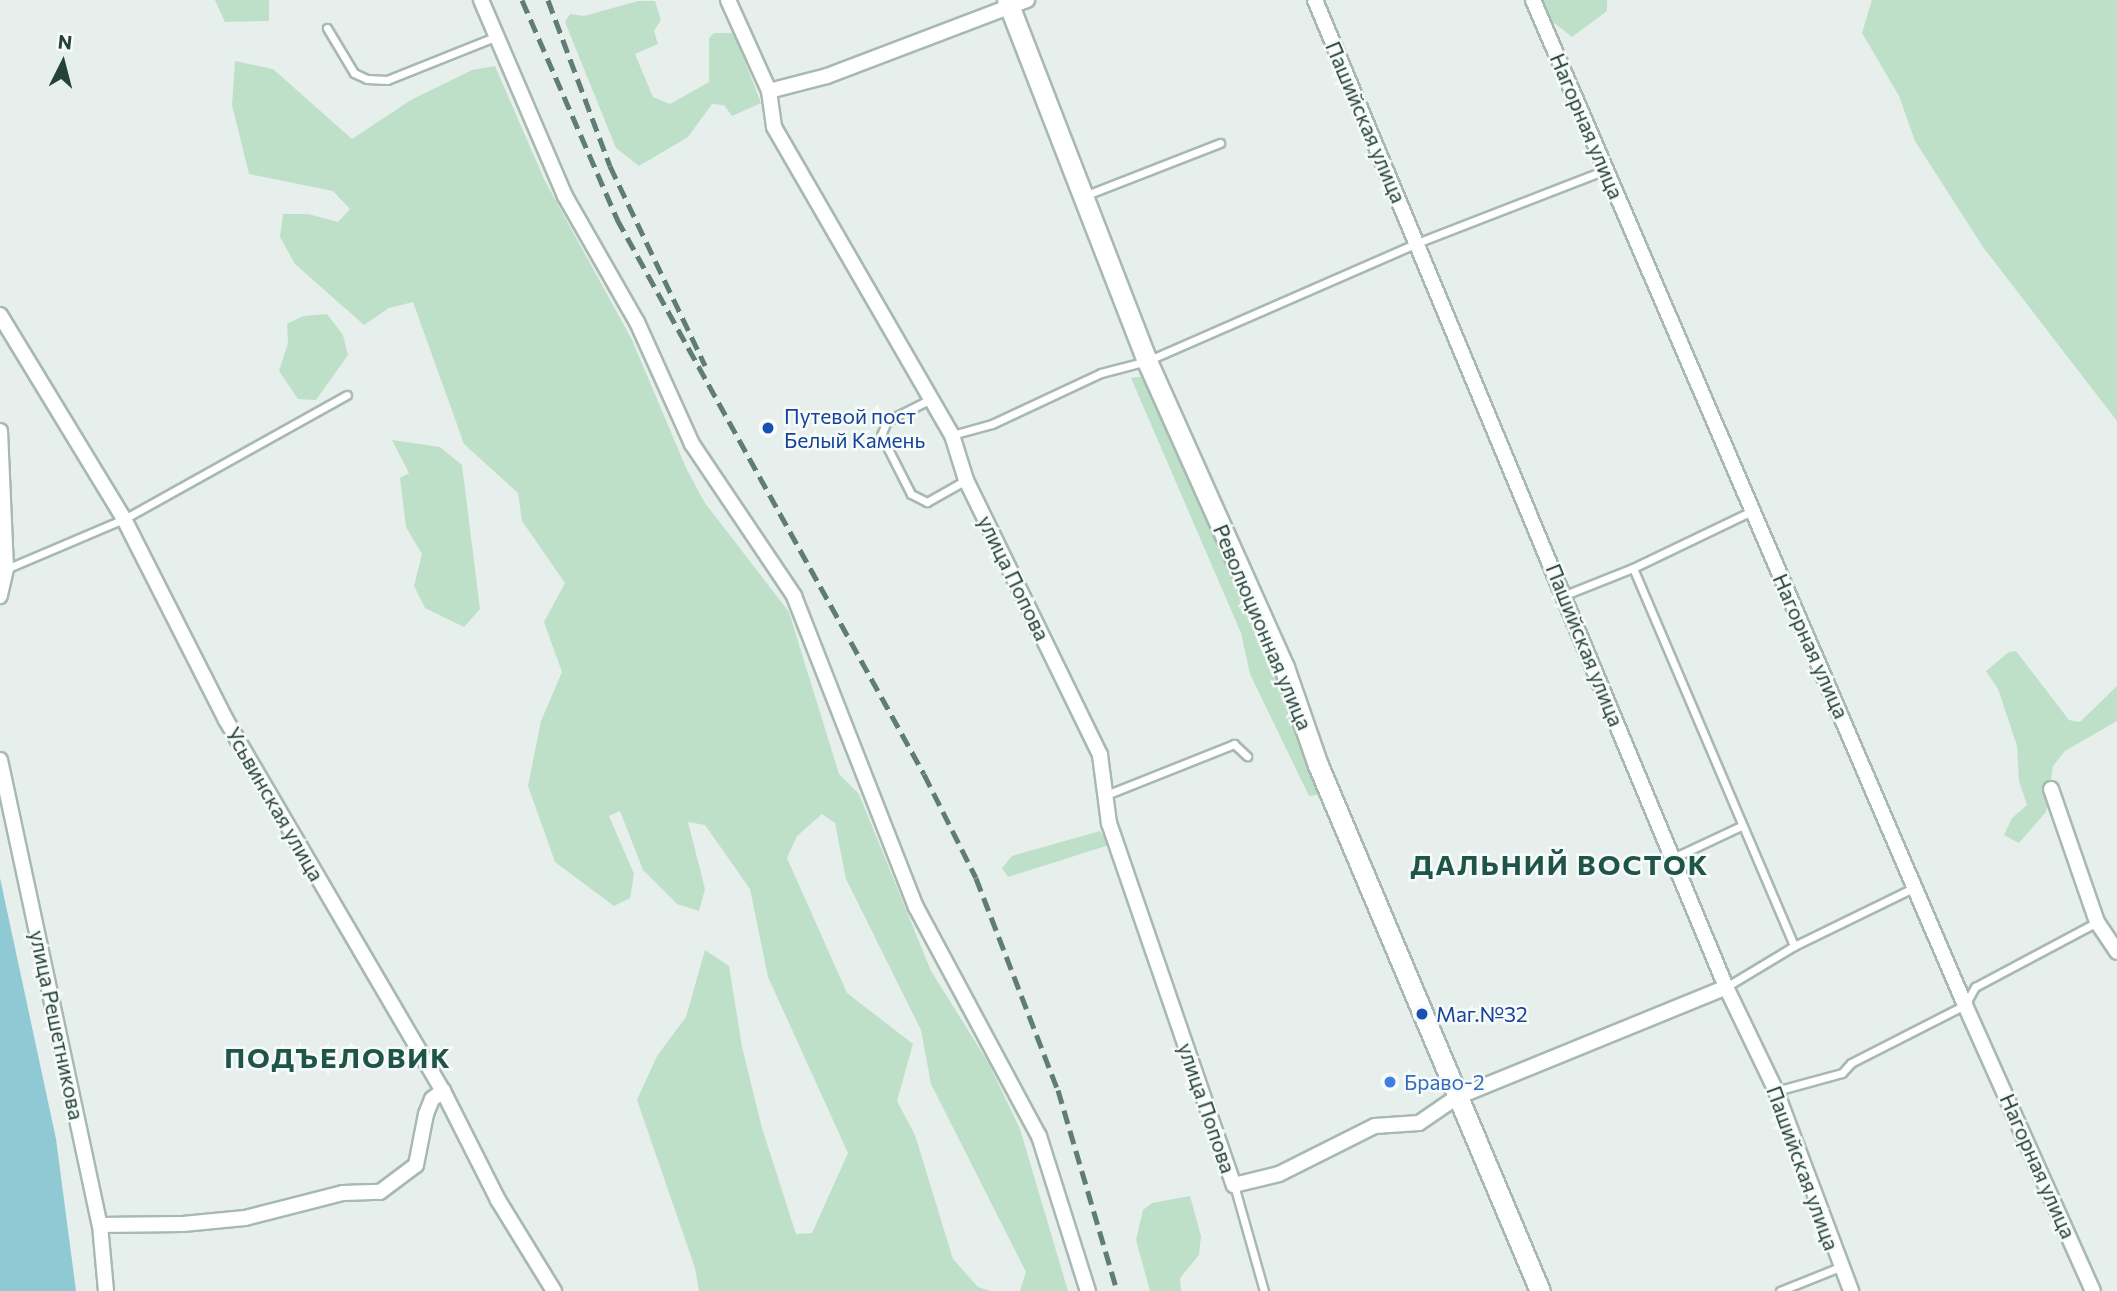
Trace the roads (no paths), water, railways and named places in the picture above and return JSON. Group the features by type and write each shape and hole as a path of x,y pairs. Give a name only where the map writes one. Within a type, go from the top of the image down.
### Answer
{"street":[{"path":"481,0 565,196 637,322 692,444 794,597 916,907 1039,1136 1088,1291"},
{"name":"Пашийская улица","path":"1315,0 1726,987 1776,1091 1851,1291"},
{"name":"Нагорная улица","path":"1533,0 1965,1005 2093,1291"},
{"name":"улица Попова","path":"733,2 769,92 774,128 952,435 967,480 1100,755 1109,824 1234,1185"},
{"path":"769,92 827,76 1014,2"},
{"name":"Революционная улица","path":"1014,2 1083,196 1147,360 1284,667 1318,765 1540,1291"},
{"name":"Усьвинская улица","path":"0,315 124,519 226,720 443,1090 498,1200 554,1291"},
{"path":"0,431 6,569 0,596"},
{"name":"улица Решетникова","path":"0,761 100,1225 106,1291"},
{"path":"2051,789 2097,922 2117,952"},
{"path":"1234,1185 1279,1174 1375,1126 1419,1123 1457,1097 1726,987"},
{"path":"100,1225 183,1224 245,1218 342,1193 380,1192 416,1165 429,1106 443,1090"}],"lane":[{"path":"327,28 354,73 367,79 387,80 495,37"},
{"path":"1083,196 1220,143"},
{"path":"952,435 992,424 1101,373 1147,360 1417,243 1605,170"},
{"path":"6,569 124,519 347,394"},
{"path":"931,399 887,421 880,435 911,494 927,502 967,480"},
{"path":"1565,595 1633,568 1752,511"},
{"path":"1633,568 1794,946"},
{"path":"1105,795 1234,744 1247,756"},
{"path":"1673,858 1741,826"},
{"path":"1726,987 1794,946 1916,886"},
{"path":"1776,1091 1842,1073 1851,1063 1965,1005 1975,987 2097,922"},
{"path":"1234,1185 1264,1291"},
{"path":"1780,1291 1840,1267"}],"water":[{"path":"0,878 56,1139 76,1291 0,1291"}],"railway":[{"path":"522,0 617,219 924,774 976,878 1058,1090 1117,1291"},
{"path":"548,0 610,166 705,365"}],"place":[{"name":"Путевой пост Белый Камень","path":"768,428"},
{"name":"Маг.№32","path":"1422,1014"},
{"name":"Браво-2","path":"1390,1082"}],"district":[{"name":"ДАЛЬНИЙ ВОСТОК","path":"1560,864"},
{"name":"ПОДЪЕЛОВИК","path":"338,1057"}]}
